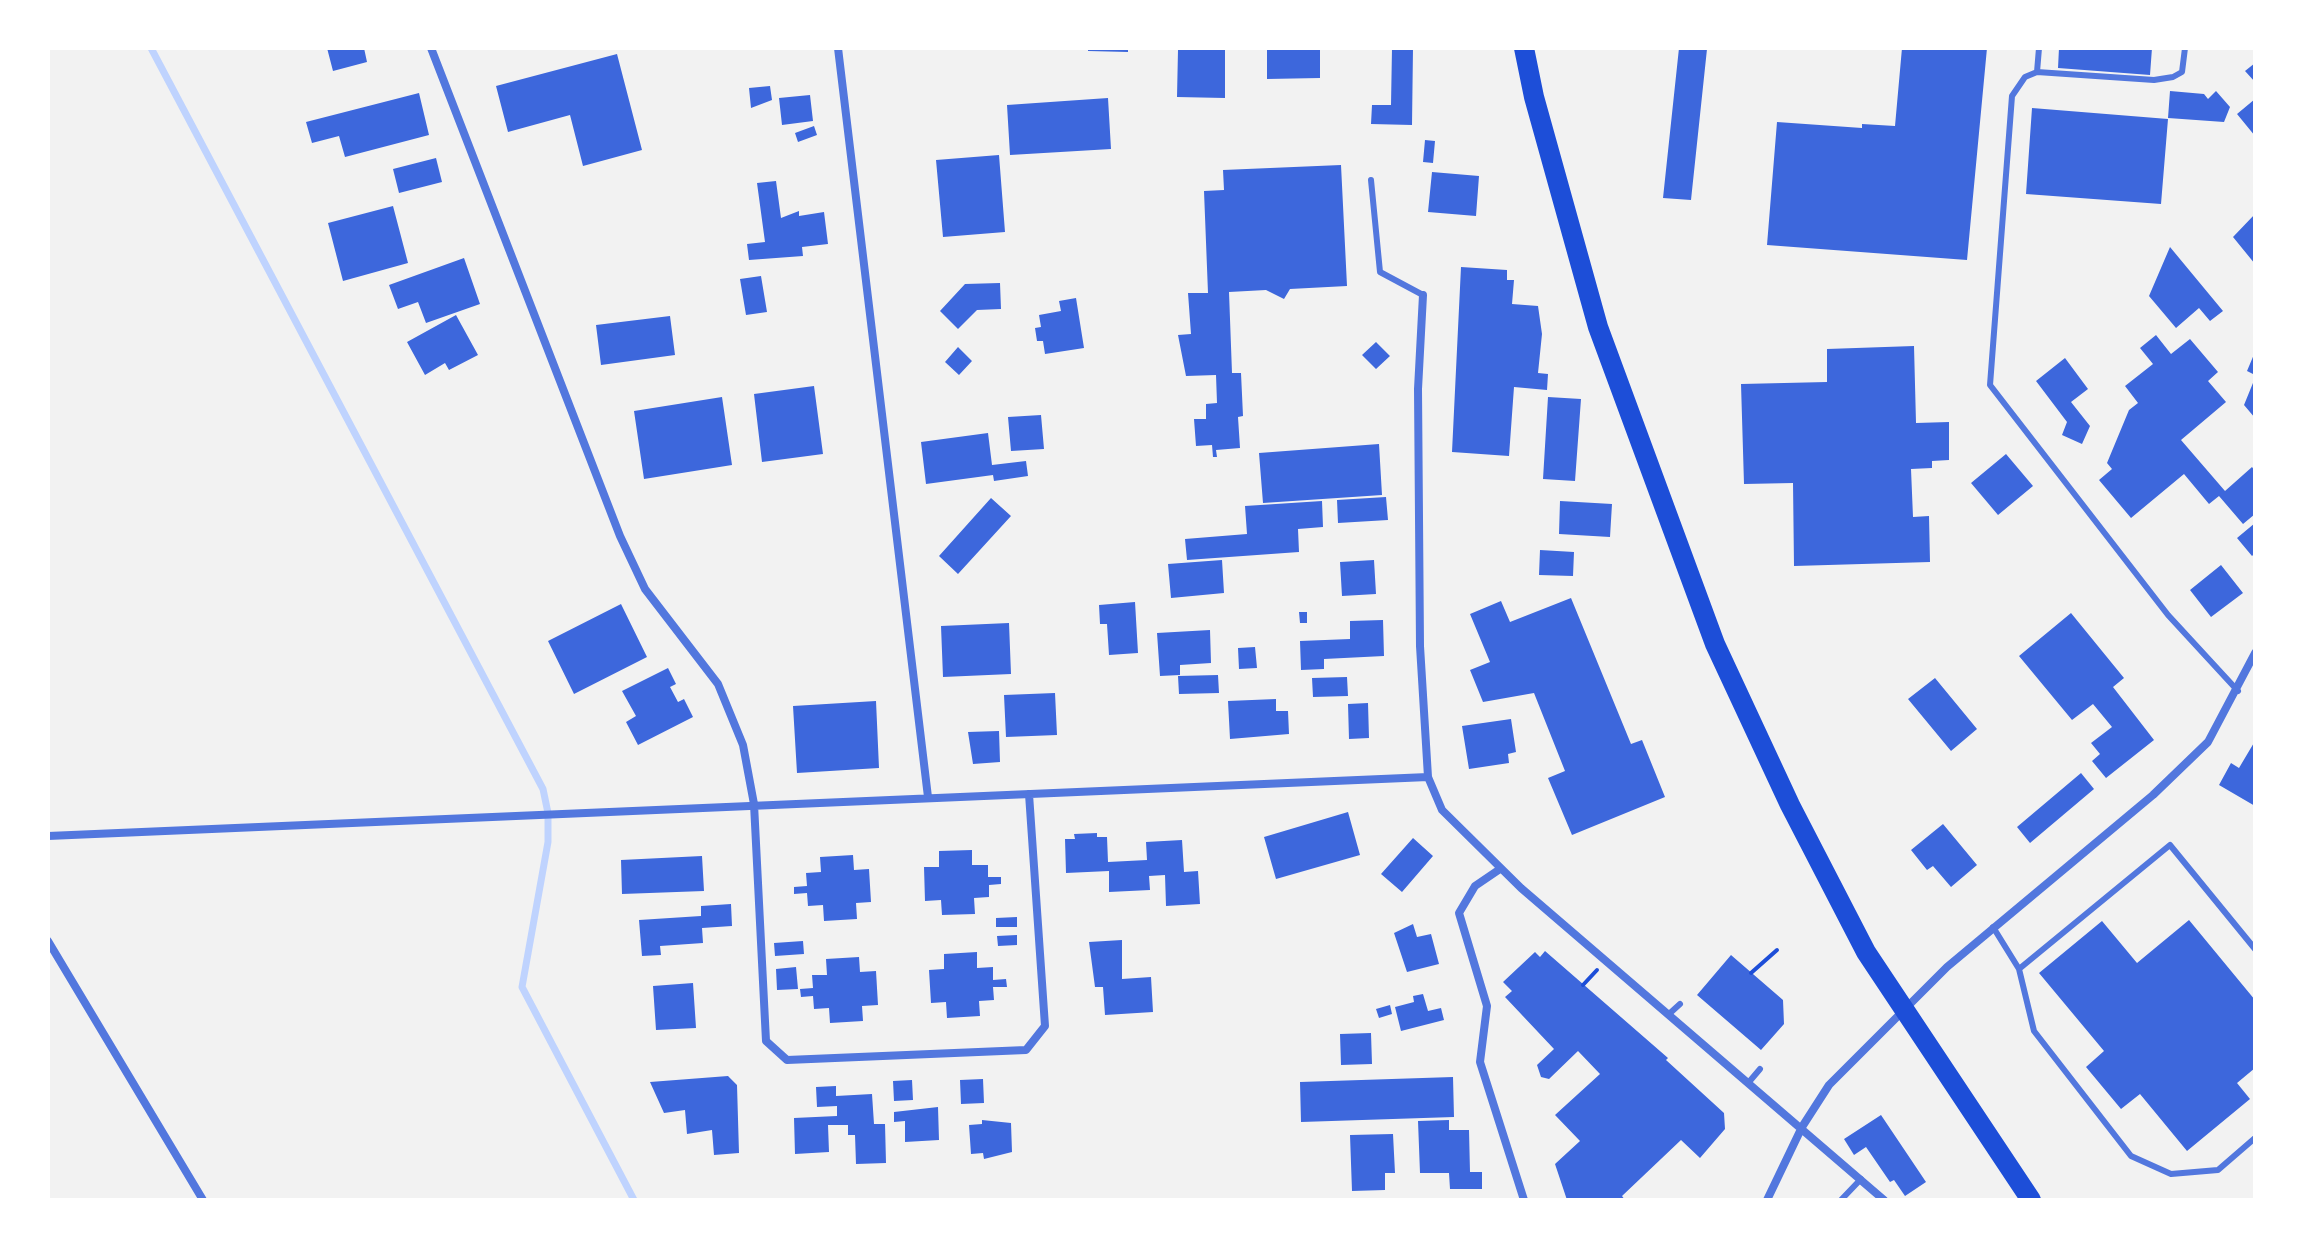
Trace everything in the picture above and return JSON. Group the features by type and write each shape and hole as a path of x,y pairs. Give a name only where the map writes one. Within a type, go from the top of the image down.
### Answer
{"main road":[{"path":"1524,48 1534,97 1598,327 1715,644 1797,818 1866,952 2031,1200"}],"street":[{"path":"431,48 620,536 645,589 718,684 743,745 754,804 766,1041 787,1060 1026,1050 1045,1026 1029,794"},
{"path":"838,48 928,797"},
{"path":"1423,295 1418,389 1420,646 1428,777 1442,810 1500,869 1884,1200"},
{"path":"1767,1200 1802,1127 1829,1085 1903,1010 1993,927 2180,771 2208,742 2238,691 2255,653"},
{"path":"48,836 1428,777"},
{"path":"1500,869 1475,886 1459,913 1487,1006 1480,1062 1524,1200"},
{"path":"48,941 203,1200"}],"lane":[{"path":"2037,72 2039,48"},
{"path":"2185,48 2182,72 2154,80 2037,72 2025,77 2012,96 1990,385 2168,615 2238,691"},
{"path":"1371,180 1380,272 1423,295"},
{"path":"2019,969 2170,845 2255,949"},
{"path":"1993,927 2019,969 2034,1031 2131,1156 2171,1174 2218,1170 2255,1138"},
{"path":"1669,1014 1680,1004"},
{"path":"1749,1082 1760,1069"},
{"path":"1841,1200 1861,1179"}],"path":[{"path":"1751,973 1777,950"}],"building":[{"path":"327,48 364,48 367,62 333,71"},
{"path":"1088,48 1128,48 1128,52 1088,51"},
{"path":"1225,48 1225,98 1177,97 1178,50"},
{"path":"1267,48 1320,48 1320,78 1267,79"},
{"path":"1392,48 1413,48 1412,125 1371,124 1372,105 1391,105"},
{"path":"1679,48 1707,49 1691,200 1663,198"},
{"path":"1902,48 1987,48 1967,260 1767,245 1777,122 1862,128 1862,124 1895,126"},
{"path":"2059,48 2152,48 2150,75 2058,68"},
{"path":"617,54 642,150 583,166 570,115 508,132 496,86"},
{"path":"2255,63 2255,82 2245,71"},
{"path":"770,86 772,100 751,108 749,88"},
{"path":"2170,91 2204,94 2208,99 2216,91 2230,107 2224,122 2168,118"},
{"path":"419,93 429,135 345,157 339,136 312,143 306,122"},
{"path":"810,95 813,121 782,125 779,98"},
{"path":"1108,98 1111,149 1010,155 1007,105"},
{"path":"2255,99 2255,136 2237,114"},
{"path":"2032,108 2168,119 2161,204 2026,194"},
{"path":"814,126 817,135 798,142 795,133"},
{"path":"1425,140 1435,141 1433,163 1423,162"},
{"path":"999,155 1005,232 943,237 936,160"},
{"path":"436,158 442,182 399,193 393,169"},
{"path":"1341,165 1347,286 1290,289 1284,299 1266,290 1229,292 1232,373 1241,373 1243,416 1238,417 1240,448 1216,450 1217,457 1213,457 1212,445 1196,446 1194,419 1206,419 1206,404 1217,403 1216,375 1186,376 1178,335 1191,334 1188,293 1208,293 1204,191 1224,190 1223,170"},
{"path":"1432,172 1479,176 1476,216 1428,212"},
{"path":"776,181 781,218 799,211 799,216 824,212 828,244 802,247 803,256 749,260 747,244 765,242 757,183"},
{"path":"393,206 408,263 343,281 328,223"},
{"path":"2255,214 2255,264 2233,237"},
{"path":"2170,247 2223,311 2210,321 2199,308 2176,328 2149,296"},
{"path":"464,258 480,304 426,323 418,302 398,309 389,285"},
{"path":"1461,267 1507,270 1507,280 1514,280 1512,304 1538,306 1542,334 1538,373 1548,374 1547,390 1514,387 1509,456 1452,452"},
{"path":"761,276 767,312 746,315 740,279"},
{"path":"1000,283 1001,309 977,310 958,329 940,311 965,284"},
{"path":"1076,298 1084,348 1045,354 1043,341 1037,341 1035,328 1041,327 1039,315 1061,311 1059,301"},
{"path":"456,315 478,355 449,370 445,363 425,375 407,342"},
{"path":"670,316 675,355 601,365 596,325"},
{"path":"2156,335 2171,354 2190,339 2218,372 2208,381 2226,402 2181,440 2225,491 2252,467 2255,471 2255,514 2243,524 2219,496 2209,504 2184,474 2131,518 2099,480 2112,469 2107,463 2129,410 2138,403 2125,386 2153,364 2140,348"},
{"path":"1376,342 1390,356 1376,369 1362,355"},
{"path":"1914,346 1916,423 1949,422 1949,460 1932,461 1932,468 1911,469 1913,517 1929,516 1930,562 1794,566 1793,483 1744,484 1741,384 1827,382 1827,349"},
{"path":"958,347 972,361 959,375 945,362"},
{"path":"2255,352 2255,375 2247,371"},
{"path":"2065,358 2088,389 2071,402 2090,426 2082,444 2062,435 2067,422 2036,381"},
{"path":"2255,378 2255,418 2244,405"},
{"path":"814,386 823,454 762,462 754,394"},
{"path":"722,397 732,465 644,479 634,411"},
{"path":"1548,397 1581,399 1575,481 1543,479"},
{"path":"1041,415 1044,449 1011,451 1008,417"},
{"path":"988,433 992,465 1026,461 1028,476 994,481 993,475 926,484 921,442"},
{"path":"1379,444 1382,495 1263,503 1259,453"},
{"path":"2006,454 2033,486 1998,515 1971,483"},
{"path":"1386,497 1388,520 1338,523 1337,500"},
{"path":"991,498 1011,516 958,574 939,556"},
{"path":"1322,501 1323,527 1298,529 1299,552 1187,560 1185,539 1247,534 1245,506"},
{"path":"1560,501 1612,504 1610,537 1559,534"},
{"path":"2255,523 2255,553 2252,556 2237,538"},
{"path":"1540,550 1574,552 1573,576 1539,575"},
{"path":"1222,560 1224,593 1171,598 1168,564"},
{"path":"1374,560 1376,594 1342,596 1340,562"},
{"path":"2221,565 2243,593 2211,617 2190,590"},
{"path":"1571,598 1631,744 1642,740 1665,797 1572,835 1548,778 1565,771 1534,693 1483,702 1470,670 1490,662 1470,614 1501,601 1510,622"},
{"path":"1135,602 1138,653 1109,655 1107,624 1100,624 1099,605"},
{"path":"621,604 647,657 574,694 548,641"},
{"path":"1299,612 1307,612 1307,623 1300,623"},
{"path":"2071,613 2124,678 2113,687 2154,740 2106,778 2092,761 2100,754 2091,743 2112,727 2093,704 2072,720 2019,656"},
{"path":"1383,620 1384,656 1324,659 1324,669 1301,670 1300,641 1350,639 1350,621"},
{"path":"1009,623 1011,674 943,677 941,626"},
{"path":"1210,630 1211,663 1180,665 1180,675 1160,676 1157,633"},
{"path":"1255,647 1257,668 1239,669 1238,648"},
{"path":"668,668 676,684 670,687 678,702 684,699 693,717 638,745 626,722 636,716 622,691"},
{"path":"1218,675 1219,693 1179,694 1178,676"},
{"path":"1347,677 1348,696 1313,697 1312,678"},
{"path":"1935,678 1977,729 1951,751 1908,699"},
{"path":"1055,693 1057,735 1006,737 1004,695"},
{"path":"1276,699 1276,711 1288,711 1289,734 1230,739 1228,701"},
{"path":"876,701 879,768 797,773 793,706"},
{"path":"1368,703 1369,738 1349,739 1348,704"},
{"path":"1511,719 1516,752 1508,754 1509,763 1469,769 1462,726"},
{"path":"999,731 1000,762 973,764 968,732"},
{"path":"2255,741 2255,806 2219,785 2231,763 2239,768"},
{"path":"2081,773 2094,789 2030,843 2017,827"},
{"path":"1348,812 1360,855 1276,879 1264,837"},
{"path":"1943,824 1977,865 1951,887 1933,866 1927,870 1911,850"},
{"path":"1097,833 1097,837 1107,837 1108,862 1147,860 1146,842 1182,840 1184,872 1198,871 1200,904 1166,906 1165,875 1149,876 1150,890 1109,892 1109,871 1066,873 1065,839 1075,839 1074,834"},
{"path":"1413,838 1433,856 1402,892 1381,874"},
{"path":"972,850 972,865 988,865 988,877 1001,877 1001,884 989,885 989,897 974,898 975,914 942,915 941,900 925,901 924,867 939,867 939,851"},
{"path":"853,855 854,870 869,869 871,902 856,903 857,919 824,921 823,905 808,906 807,893 794,894 794,887 807,886 806,873 821,872 820,857"},
{"path":"702,856 704,891 622,894 621,860"},
{"path":"731,904 732,926 702,928 703,943 660,946 661,955 642,956 639,920 701,916 701,906"},
{"path":"1017,917 1017,927 996,927 996,918"},
{"path":"2189,920 2255,1000 2255,1068 2237,1083 2250,1099 2187,1151 2140,1094 2121,1109 2086,1067 2104,1051 2039,973 2102,921 2137,963"},
{"path":"1413,924 1417,937 1431,934 1439,964 1407,972 1394,933"},
{"path":"1017,935 1017,945 998,946 997,936"},
{"path":"1122,940 1122,979 1151,977 1153,1012 1105,1015 1103,987 1095,987 1089,942"},
{"path":"803,941 804,954 775,956 774,943"},
{"path":"1545,951 1668,1058 1666,1060 1724,1113 1725,1129 1700,1158 1681,1140 1622,1196 1625,1200 1567,1200 1555,1164 1580,1141 1555,1115 1600,1074 1578,1051 1549,1079 1541,1077 1537,1065 1554,1049 1505,997 1512,991 1503,982 1535,952 1540,957"},
{"path":"977,952 977,968 993,967 993,980 1006,979 1007,987 993,987 994,1000 979,1001 980,1016 947,1018 946,1002 931,1003 929,970 944,969 944,954"},
{"path":"1731,955 1783,1000 1784,1024 1761,1050 1697,995"},
{"path":"859,957 860,972 876,971 878,1005 862,1006 863,1021 830,1023 829,1008 814,1009 813,996 801,997 800,989 813,988 812,975 827,975 826,959"},
{"path":"796,967 798,989 777,990 776,969"},
{"path":"693,983 696,1028 656,1030 653,986"},
{"path":"1423,994 1428,1011 1441,1008 1444,1020 1401,1031 1395,1007 1414,1002 1413,996"},
{"path":"1390,1005 1392,1014 1379,1018 1376,1009"},
{"path":"1371,1033 1372,1064 1341,1065 1340,1034"},
{"path":"728,1076 737,1085 739,1153 714,1155 712,1130 687,1134 685,1110 664,1113 650,1082"},
{"path":"1453,1077 1454,1117 1301,1122 1300,1082"},
{"path":"983,1079 984,1103 961,1104 960,1080"},
{"path":"912,1080 913,1100 894,1101 893,1081"},
{"path":"836,1086 836,1096 872,1094 874,1124 885,1124 886,1163 856,1164 855,1135 848,1135 848,1125 828,1125 829,1152 795,1154 794,1118 837,1116 837,1106 817,1107 816,1087"},
{"path":"938,1107 939,1140 905,1142 905,1121 894,1122 894,1112"},
{"path":"1881,1115 1926,1182 1905,1196 1894,1180 1890,1182 1866,1147 1854,1155 1844,1139"},
{"path":"982,1120 1011,1123 1012,1152 984,1159 983,1153 971,1154 969,1125 982,1124"},
{"path":"1449,1120 1449,1130 1469,1130 1470,1172 1482,1172 1482,1189 1450,1189 1449,1173 1420,1173 1418,1121"},
{"path":"1393,1134 1395,1173 1385,1173 1385,1190 1352,1191 1350,1135"}],"waterway":[{"path":"151,48 543,789 548,813 548,842 522,987 634,1200"}]}
